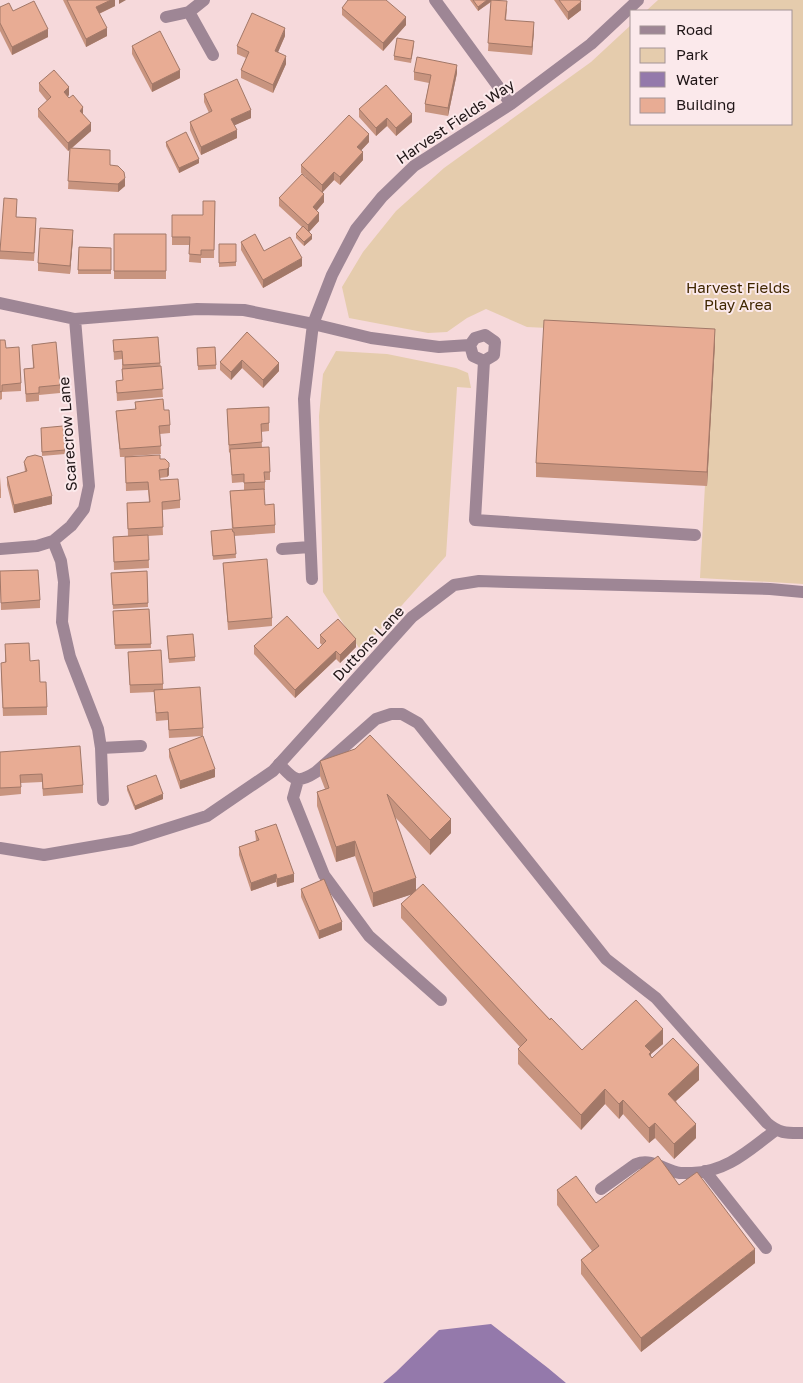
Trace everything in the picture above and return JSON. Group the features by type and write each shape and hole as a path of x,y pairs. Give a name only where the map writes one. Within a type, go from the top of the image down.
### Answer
{"street":[{"path":"166,17 189,12 204,0"},
{"path":"435,0 511,104"},
{"name":"Harvest Fields Way","path":"312,579 304,399 313,324 332,275 356,229 382,197 414,166 511,104 591,44 638,0"},
{"path":"189,12 213,55"},
{"path":"0,303 75,319 197,310 244,310 371,338 439,347 470,345"},
{"name":"Scarecrow Lane","path":"0,549 37,546 53,541 71,526 84,509 89,486 75,319"},
{"path":"485,335 495,342 494,355 484,361 473,356 470,345 474,338 485,335"},
{"path":"484,361 475,520 695,535"},
{"path":"53,541 61,560 64,582 62,622 70,657 98,729 102,748 103,800"},
{"path":"282,549 310,547"},
{"name":"Duttons Lane","path":"0,848 44,854 131,840 207,816 273,771 412,618 454,585 479,581 770,589 803,592"},
{"path":"279,764 298,780 305,779 316,772 376,719 392,714 402,714 418,723 606,959 656,998 767,1123 776,1130 787,1133 803,1133"},
{"path":"102,748 141,746"},
{"path":"298,780 293,798 324,875 369,936 440,1000"},
{"path":"601,1189 636,1164 642,1162 650,1162 680,1173 713,1170 728,1165 776,1130"},
{"path":"705,1171 766,1248"}],"green space":[{"name":"Harvest Fields Play Area","path":"658,0 803,0 803,584 700,578 713,336 527,327 486,309 467,318 447,332 428,333 349,318 342,287 363,252 396,211 444,168 591,62 630,26 630,125 793,125 793,10 647,10"},
{"path":"336,351 387,354 456,368 468,373 471,388 457,387 446,556 361,651 323,592 319,416 323,374"}],"water":[{"path":"491,1324 566,1383 383,1383 439,1330"}],"building":[{"path":"67,0 111,0 96,7 107,28 86,39"},
{"path":"348,0 386,0 406,17 383,43 342,8"},
{"path":"473,0 487,0 478,7"},
{"path":"491,0 507,1 505,20 534,22 532,47 488,43"},
{"path":"559,0 580,0 581,2 568,12"},
{"path":"34,1 48,29 12,47 0,23 0,7 9,3 13,11"},
{"path":"252,13 285,28 275,51 286,56 273,85 241,70 249,52 237,46"},
{"path":"160,31 180,70 152,84 132,46"},
{"path":"397,38 414,41 411,59 394,56"},
{"path":"417,57 457,65 448,108 425,104 431,75 414,72"},
{"path":"54,70 69,87 64,92 69,98 73,95 83,107 80,111 91,123 68,143 38,109 51,97 39,83"},
{"path":"237,79 251,110 231,119 237,130 201,147 190,122 212,111 204,94"},
{"path":"386,85 412,114 396,128 387,118 376,128 359,109"},
{"path":"349,115 369,134 357,147 363,152 340,177 334,172 322,185 301,165"},
{"path":"186,132 199,159 179,168 166,142"},
{"path":"70,148 110,150 110,165 118,166 124,172 125,178 118,184 68,181"},
{"path":"302,174 324,194 313,207 319,213 308,225 279,198"},
{"path":"4,198 17,199 16,217 36,218 34,253 0,251"},
{"path":"203,201 215,201 214,250 201,250 201,255 189,254 190,237 172,237 172,215 203,215"},
{"path":"303,226 312,235 304,242 296,234"},
{"path":"40,228 73,230 70,266 38,263"},
{"path":"114,234 166,234 166,271 114,271"},
{"path":"255,234 264,251 290,237 302,258 263,280 241,242"},
{"path":"219,244 236,244 236,262 219,263"},
{"path":"79,247 111,248 111,270 78,270"},
{"path":"544,320 715,329 707,472 536,463"},
{"path":"247,332 279,363 263,380 242,360 231,372 220,362"},
{"path":"158,337 160,363 123,365 122,351 114,352 113,340"},
{"path":"0,340 5,340 6,348 19,347 21,383 2,385 2,391 0,392"},
{"path":"56,342 60,385 39,387 39,393 26,394 24,369 34,368 32,345"},
{"path":"215,347 216,365 198,366 197,348"},
{"path":"161,366 163,389 117,393 116,381 123,380 122,369"},
{"path":"163,399 164,410 169,410 170,425 159,426 161,446 120,449 116,411 136,409 135,402"},
{"path":"269,407 269,423 261,424 262,442 229,445 227,409"},
{"path":"63,426 65,450 42,452 41,428"},
{"path":"269,447 270,472 264,472 265,482 244,483 244,474 232,475 230,449"},
{"path":"35,455 42,457 52,496 14,505 7,477 27,471 24,462 27,457"},
{"path":"160,455 160,459 165,459 169,463 169,467 159,470 160,480 178,479 180,500 162,502 163,527 128,529 127,503 150,502 148,482 126,483 125,457"},
{"path":"264,489 265,505 274,504 275,525 233,528 230,491"},
{"path":"232,529 234,532 236,554 213,556 211,531"},
{"path":"148,535 149,560 114,562 113,537"},
{"path":"267,559 272,618 228,622 223,563"},
{"path":"38,570 40,600 1,603 0,571"},
{"path":"147,571 148,603 113,605 111,573"},
{"path":"149,609 151,644 115,645 113,611"},
{"path":"287,616 318,649 326,641 320,635 338,619 356,639 340,655 336,651 295,690 254,646"},
{"path":"193,634 195,657 169,659 167,636"},
{"path":"29,643 30,661 39,660 40,682 46,682 47,707 3,708 1,663 6,662 5,644"},
{"path":"161,650 163,684 130,685 128,652"},
{"path":"200,687 203,728 169,730 168,712 156,713 154,690"},
{"path":"370,735 451,819 430,840 387,794 416,878 373,893 355,841 336,847 317,792 329,788 320,761 355,749"},
{"path":"203,736 215,769 180,781 169,749"},
{"path":"80,746 83,785 43,789 42,774 20,775 21,787 0,788 0,752"},
{"path":"156,775 163,794 135,806 127,786"},
{"path":"276,824 294,874 277,879 276,874 251,883 239,847 259,840 255,831"},
{"path":"324,879 342,922 319,931 301,889"},
{"path":"423,884 550,1020 551,1018 582,1050 636,1000 663,1029 645,1046 651,1052 649,1054 652,1058 673,1038 699,1065 668,1094 696,1124 674,1144 655,1123 649,1128 623,1100 619,1104 605,1089 581,1115 518,1049 527,1040 401,904"},
{"path":"658,1156 679,1185 697,1172 755,1249 641,1338 581,1260 599,1246 557,1190 576,1176 596,1203"}]}
